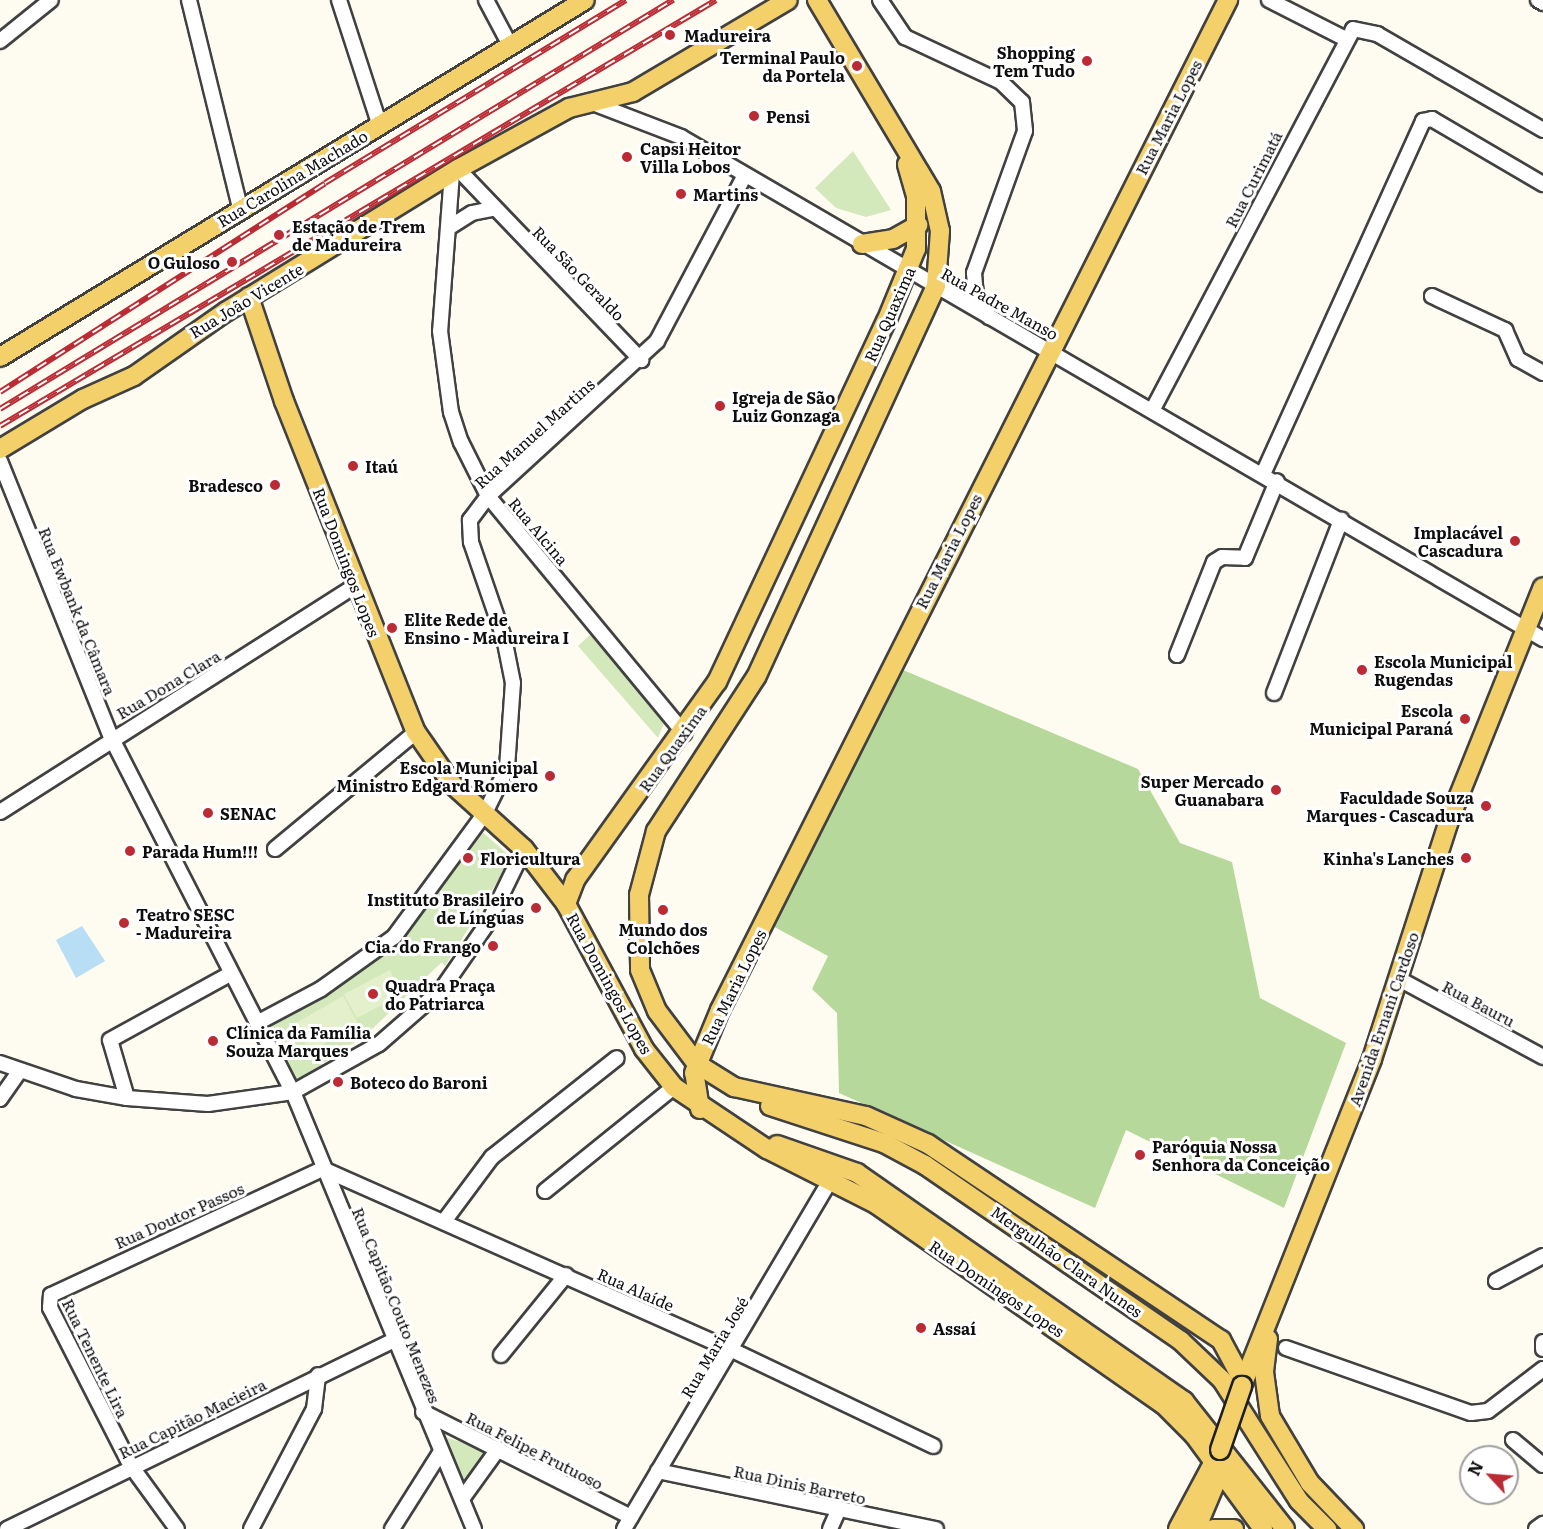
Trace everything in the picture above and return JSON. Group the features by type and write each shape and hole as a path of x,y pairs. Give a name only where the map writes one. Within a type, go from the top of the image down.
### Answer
{"main road":[{"name":"Rua Carolina Machado","path":"0,357 240,208 380,126 585,0"},
{"name":"Rua João Vicente","path":"0,449 83,399 134,376 249,297 455,171 590,102 633,92 788,0"},
{"path":"818,0 899,142"},
{"name":"Rua Maria Lopes","path":"700,1109 693,1088 697,1064 1050,349 1228,0"},
{"name":"Rua Quaxima","path":"566,904 575,880 684,733 729,659 909,270 918,225 916,196 899,142"},
{"name":"Rua Quaxima","path":"637,913 656,831 756,677 936,286 937,209 899,142"},
{"path":"862,244 893,239 918,225"},
{"name":"Rua Domingos Lopes","path":"249,297 355,586 416,732 452,784 524,849 566,904 644,1049 674,1087 700,1109 876,1204 1163,1404 1217,1457 1263,1529"},
{"path":"886,322 900,316 915,329"},
{"name":"Avenida Ernani Cardoso","path":"1217,1457 1242,1384 1399,979 1448,823 1524,629 1543,587"},
{"name":"Rua Domingos Lopes","path":"637,913 637,955 648,991 697,1064 734,1087 866,1116 928,1144 1221,1340 1242,1384"},
{"name":"Mergulhão Clara Nunes","path":"734,1087 766,1105 860,1134 925,1165 1181,1341 1222,1380 1299,1501 1327,1529"},
{"path":"755,1140 857,1173 1167,1389 1214,1433 1255,1497 1285,1529"},
{"path":"1271,1314 1264,1372 1270,1416 1310,1483 1354,1529"},
{"path":"1178,1529 1217,1457"},
{"path":"1196,1529 1215,1484 1217,1457"},
{"path":"1213,1529 1234,1529"}],"street":[{"path":"0,41 51,0"},
{"path":"189,0 240,208"},
{"path":"339,0 380,126"},
{"path":"486,0 511,47"},
{"path":"880,0 905,37 1001,82 1022,102 1024,131 974,273 976,295 990,319"},
{"path":"1269,0 1344,39 1353,30 1370,31 1543,130"},
{"path":"1538,0 1543,3"},
{"name":"Rua Curimatá","path":"1153,409 1344,39"},
{"name":"Rua Padre Manso","path":"590,102 681,137 990,319 1050,349 1543,639"},
{"path":"1263,474 1419,125 1432,119 1543,184"},
{"name":"Rua São Geraldo","path":"455,171 641,360"},
{"name":"Rua Alcina","path":"455,171 448,228 442,363 451,412 488,496 684,733"},
{"name":"Rua Manuel Martins","path":"257,1023 321,989 394,937 485,813 507,768 514,706 504,638 469,527 475,508 641,360 676,311 745,175"},
{"path":"448,228 472,213 493,209"},
{"path":"1432,296 1505,330 1518,359 1543,373"},
{"name":"Rua Ewbank da Câmara","path":"0,461 111,737 230,974 294,1092"},
{"path":"1177,655 1214,562 1222,557 1245,558 1277,482"},
{"path":"1275,693 1341,520"},
{"name":"Rua Dona Clara","path":"0,812 111,737 355,586"},
{"path":"275,849 416,732"},
{"path":"0,1063 19,1072 127,1098 208,1104 294,1092 379,1044 442,989 489,921 524,849"},
{"path":"127,1098 110,1040 230,974"},
{"name":"Rua Bauru","path":"1399,979 1543,1057"},
{"path":"445,1220 501,1149 617,1058"},
{"path":"0,1099 19,1072"},
{"path":"545,1191 674,1087"},
{"name":"Rua Capitão Couto Menezes","path":"294,1092 323,1169 423,1412 474,1529"},
{"name":"Rua Alaíde","path":"323,1169 445,1220 732,1350 933,1446"},
{"name":"Rua Doutor Passos","path":"51,1295 323,1169"},
{"name":"Rua Maria José","path":"628,1523 732,1350 830,1180"},
{"path":"1496,1281 1543,1256"},
{"path":"501,1355 566,1275"},
{"name":"Rua Tenente Lira","path":"51,1295 50,1308 131,1466 177,1529"},
{"name":"Rua Capitão Macieira","path":"7,1529 131,1466 394,1340"},
{"path":"1543,1342 1543,1349"},
{"path":"1286,1348 1471,1413 1488,1411 1543,1369"},
{"path":"251,1529 314,1409 318,1375"},
{"name":"Rua Felipe Frutuoso","path":"423,1412 498,1449 628,1523"},
{"path":"1513,1440 1543,1465"},
{"path":"462,1499 498,1449"},
{"path":"392,1529 440,1453"},
{"name":"Rua Dinis Barreto","path":"658,1471 936,1529"},
{"path":"830,1529 839,1509"},
{"path":"1536,1529 1543,1524"}],"green space":[{"path":"853,151 891,210 866,217 836,208 815,188"},
{"path":"592,633 664,723 658,738 578,646"},
{"path":"896,667 1138,769 1180,843 1232,862 1260,998 1346,1043 1284,1208 1126,1130 1095,1208 839,1093 837,1013 812,989 828,956 769,924"},
{"path":"479,829 512,858 445,966 442,962 368,1033 296,1082 263,1026 398,939"},
{"name":"Quadra Praça do Patriarca","path":"390,970 402,994 357,1018 344,994"},
{"path":"343,996 358,1024 310,1052 294,1024"},
{"path":"440,1436 486,1449 461,1487"}],"water":[{"path":"82,926 105,961 76,978 56,940"}],"railway":[{"path":"0,392 325,183 626,0"},
{"path":"0,409 673,0"},
{"path":"0,426 716,0"}],"place":[{"name":"Madureira","path":"670,35"},
{"name":"Shopping Tem Tudo","path":"1087,61"},
{"name":"Terminal Paulo da Portela","path":"857,66"},
{"name":"Pensi","path":"754,116"},
{"name":"Capsi Heitor Villa Lobos","path":"627,157"},
{"name":"Martins","path":"681,194"},
{"name":"Estação de Trem de Madureira","path":"279,235"},
{"name":"O Guloso","path":"232,262"},
{"name":"Igreja de São Luiz Gonzaga","path":"720,406"},
{"name":"Itaú","path":"353,466"},
{"name":"Bradesco","path":"275,485"},
{"name":"Implacável Cascadura","path":"1515,541"},
{"name":"Elite Rede de Ensino - Madureira I","path":"392,628"},
{"name":"Escola Municipal Rugendas","path":"1362,670"},
{"name":"Escola Municipal Paraná","path":"1465,719"},
{"name":"Escola Municipal Ministro Edgard Romero","path":"550,776"},
{"name":"Super Mercado Guanabara","path":"1276,790"},
{"name":"Faculdade Souza Marques - Cascadura","path":"1486,806"},
{"name":"SENAC","path":"208,813"},
{"name":"Parada Hum!!!","path":"130,851"},
{"name":"Floricultura","path":"468,858"},
{"name":"Kinha's Lanches","path":"1466,858"},
{"name":"Instituto Brasileiro de Línguas","path":"536,908"},
{"name":"Mundo dos Colchões","path":"663,910"},
{"name":"Teatro SESC - Madureira","path":"124,923"},
{"name":"Cia. do Frango","path":"493,946"},
{"name":"Quadra Praça do Patriarca","path":"373,994"},
{"name":"Clínica da Família Souza Marques","path":"213,1041"},
{"name":"Boteco do Baroni","path":"338,1082"},
{"name":"Paróquia Nossa Senhora da Conceição","path":"1140,1155"},
{"name":"Assaí","path":"921,1328"}]}
